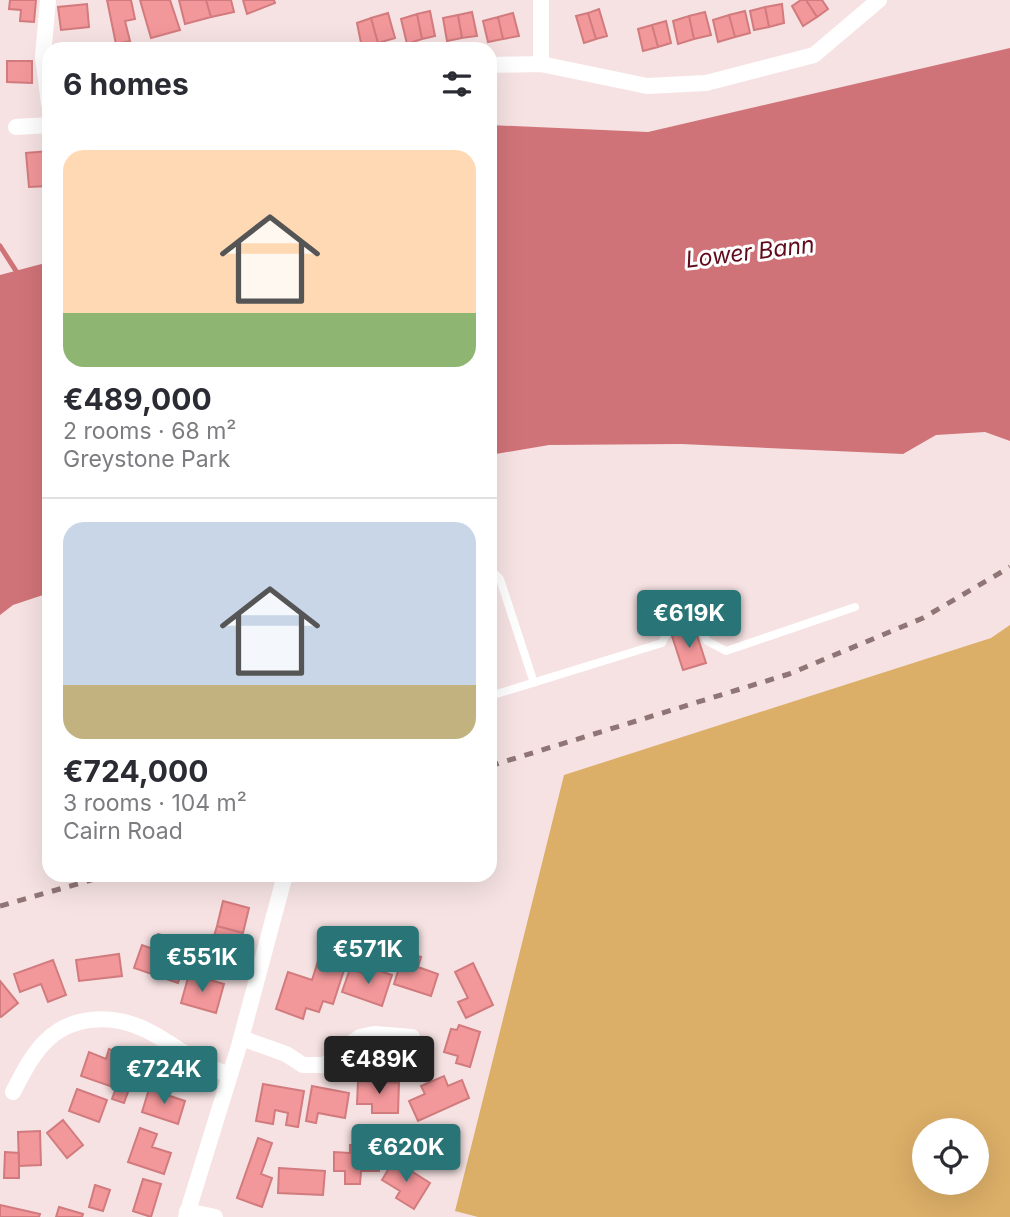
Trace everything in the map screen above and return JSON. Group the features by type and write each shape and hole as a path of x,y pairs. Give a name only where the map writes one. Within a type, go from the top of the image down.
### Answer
{"street":[{"path":"44,42 48,0"},
{"path":"541,0 541,64"},
{"path":"497,65 541,64 647,86 706,83 814,55 879,0"},
{"path":"16,127 42,125"},
{"path":"215,1217 186,1214 241,1038 283,882"},
{"path":"13,1092 29,1062 46,1041 68,1026 94,1018 121,1020 146,1030 201,1064 229,1075"},
{"path":"241,1038 286,1054 303,1065 323,1065 341,1056 349,1045 360,1037 374,1034 412,1037"}],"lane":[{"path":"497,576 534,683"},
{"path":"497,694 662,643 673,620 685,614 698,625 707,641 726,651 855,607"}],"shaded area":[{"path":"1010,625 1010,1217 478,1217 455,1211 564,775 991,638"}],"water":[{"name":"Lower Bann","path":"1010,48 1010,441 985,432 936,435 903,454 681,444 549,445 497,454 497,125 648,132"},
{"path":"42,264 42,595 13,605 0,615 0,275"}],"building":[{"path":"10,0 36,0 34,22 20,21 21,10 9,9"},
{"path":"107,0 131,0 135,19 125,21 130,41 116,42"},
{"path":"140,0 170,0 180,30 151,38"},
{"path":"179,0 206,0 211,17 185,24"},
{"path":"206,0 231,0 234,12 211,17"},
{"path":"243,0 274,0 275,3 247,14"},
{"path":"806,0 817,17 803,26 792,6"},
{"path":"806,0 822,0 828,9 817,17"},
{"path":"87,4 89,27 61,30 58,7"},
{"path":"782,4 784,23 769,27 765,7"},
{"path":"765,7 769,27 754,30 750,11"},
{"path":"599,9 607,36 596,39 588,13"},
{"path":"430,11 435,36 422,39 417,14"},
{"path":"745,11 750,33 735,37 729,15"},
{"path":"472,12 477,36 462,38 458,15"},
{"path":"705,12 711,35 694,39 689,16"},
{"path":"388,13 395,38 378,42 371,18"},
{"path":"513,13 519,36 503,39 498,17"},
{"path":"588,13 596,39 584,43 576,16"},
{"path":"417,14 422,39 407,42 401,19"},
{"path":"458,15 462,38 447,41 443,18"},
{"path":"729,15 735,37 718,42 713,20"},
{"path":"689,16 694,39 678,44 673,21"},
{"path":"498,17 503,39 488,42 483,21"},
{"path":"371,18 378,42 361,42 357,23"},
{"path":"666,21 671,43 658,47 652,25"},
{"path":"652,25 658,47 643,51 638,29"},
{"path":"7,61 32,61 32,83 7,82"},
{"path":"42,152 42,186 29,187 26,153"},
{"path":"695,629 706,663 683,670 672,636"},
{"path":"223,901 249,908 243,933 217,926"},
{"path":"217,926 243,933 237,956 210,950"},
{"path":"158,934 172,938 167,955 185,961 178,983 134,968 142,945 153,949"},
{"path":"404,952 421,957 418,967 438,974 431,996 394,984"},
{"path":"119,954 122,976 79,981 76,960"},
{"path":"319,958 345,967 333,1004 323,1001 319,1012 306,1008 303,1019 276,1009 288,972 312,980"},
{"path":"53,960 66,995 48,1002 41,984 20,992 14,974"},
{"path":"473,963 493,1005 466,1018 458,1002 468,998 455,972"},
{"path":"350,969 372,976 374,969 392,975 382,1006 342,992"},
{"path":"189,974 224,984 216,1013 181,1003"},
{"path":"0,981 18,1003 1,1017 0,1016"},
{"path":"459,1025 480,1032 470,1067 456,1063 458,1056 444,1052 451,1029 457,1030"},
{"path":"109,1049 129,1056 122,1078 132,1081 124,1103 112,1099 116,1088 81,1076 89,1052 106,1059"},
{"path":"444,1076 448,1086 462,1080 469,1098 418,1121 409,1101 425,1094 421,1086"},
{"path":"358,1081 399,1083 398,1113 372,1113 372,1104 357,1104"},
{"path":"263,1084 304,1091 298,1127 286,1125 288,1113 275,1110 273,1124 256,1121"},
{"path":"312,1086 349,1093 345,1118 318,1113 316,1123 306,1121"},
{"path":"77,1089 107,1100 99,1122 69,1111"},
{"path":"149,1089 185,1101 178,1124 142,1112"},
{"path":"63,1120 83,1145 67,1158 47,1133"},
{"path":"140,1128 157,1134 152,1147 171,1153 164,1174 128,1162"},
{"path":"40,1131 41,1165 19,1166 18,1132"},
{"path":"258,1138 272,1143 261,1174 272,1178 262,1207 237,1198"},
{"path":"350,1145 380,1146 379,1171 361,1171 360,1184 345,1184 345,1171 334,1171 334,1152 350,1153"},
{"path":"5,1152 19,1153 19,1178 4,1178"},
{"path":"394,1160 430,1183 414,1209 396,1198 400,1191 382,1180"},
{"path":"279,1168 325,1171 323,1195 278,1193"},
{"path":"143,1179 161,1184 151,1217 133,1211"},
{"path":"95,1185 110,1190 103,1211 89,1207"},
{"path":"0,1205 40,1214 39,1217 0,1217"},
{"path":"59,1207 83,1214 82,1217 56,1217"}],"waterway":[{"path":"0,246 18,274"}],"railway":[{"path":"497,764 789,674 923,618 1010,567"},
{"path":"0,906 84,882"}]}
